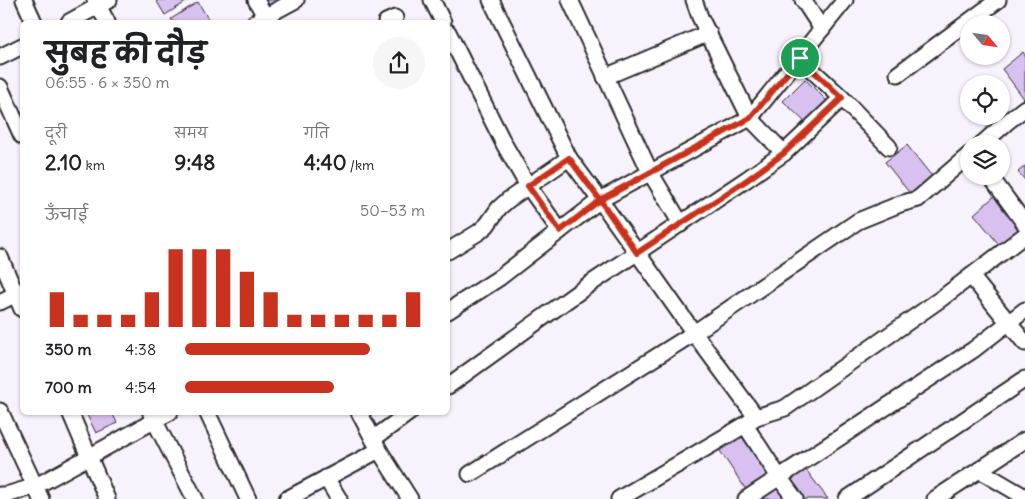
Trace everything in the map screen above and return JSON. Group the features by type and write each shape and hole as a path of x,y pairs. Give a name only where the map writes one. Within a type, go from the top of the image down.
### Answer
{"street":[{"path":"24,0 33,20"},
{"path":"256,0 260,20 296,0"},
{"path":"432,0 442,20"},
{"path":"491,0 569,158 694,333 750,421 779,477 795,499"},
{"path":"570,0 650,172 681,224"},
{"path":"694,0 708,33 750,118 784,153"},
{"path":"803,0 822,29"},
{"path":"450,311 499,278 600,200 750,118 845,0"},
{"path":"898,74 998,0"},
{"path":"72,20 100,2 106,20"},
{"path":"605,77 708,33"},
{"path":"450,36 504,144 528,186 560,231"},
{"path":"0,57 20,47"},
{"path":"800,58 889,147"},
{"path":"1,93 20,132"},
{"path":"450,385 584,288 747,180 784,153 842,98"},
{"path":"993,135 1025,108"},
{"path":"450,250 479,232 508,200 569,158"},
{"path":"470,474 694,333 858,221 900,204 918,199 960,163"},
{"path":"997,185 1025,224"},
{"path":"619,499 750,421 785,408 942,298 1025,235"},
{"path":"0,257 19,292 0,302"},
{"path":"971,276 1025,343"},
{"path":"746,499 973,350 1025,310"},
{"path":"847,499 1025,379"},
{"path":"0,411 38,493"},
{"path":"71,415 108,499"},
{"path":"208,415 248,499"},
{"path":"361,415 410,499"},
{"path":"287,499 326,478 376,444 407,415"},
{"path":"0,495 38,493 89,457 152,417 195,499"},
{"path":"935,499 1025,440"},
{"path":"980,470 1025,497"},
{"path":"326,478 339,499"}],"building":[{"path":"156,0 189,0 165,15"},
{"path":"264,0 283,0 268,7"},
{"path":"198,2 209,20 172,20"},
{"path":"1023,52 1025,55 1025,100 1010,80 1010,75 1006,75 1002,69 1010,65 1010,63"},
{"path":"805,79 831,105 810,127 783,101"},
{"path":"907,145 934,179 912,196 885,162"},
{"path":"1025,166 1025,180 1018,172"},
{"path":"997,194 1024,228 1001,247 974,214"},
{"path":"87,415 113,415 117,423 96,433"},
{"path":"742,432 772,479 749,494 718,448"},
{"path":"804,467 828,499 798,499 785,481"},
{"path":"775,484 786,499 758,499"}],"route":[{"path":"800,58 750,118 600,200 569,158 528,186 560,231 600,200 637,253 747,180 784,153 842,98 800,58"}]}
